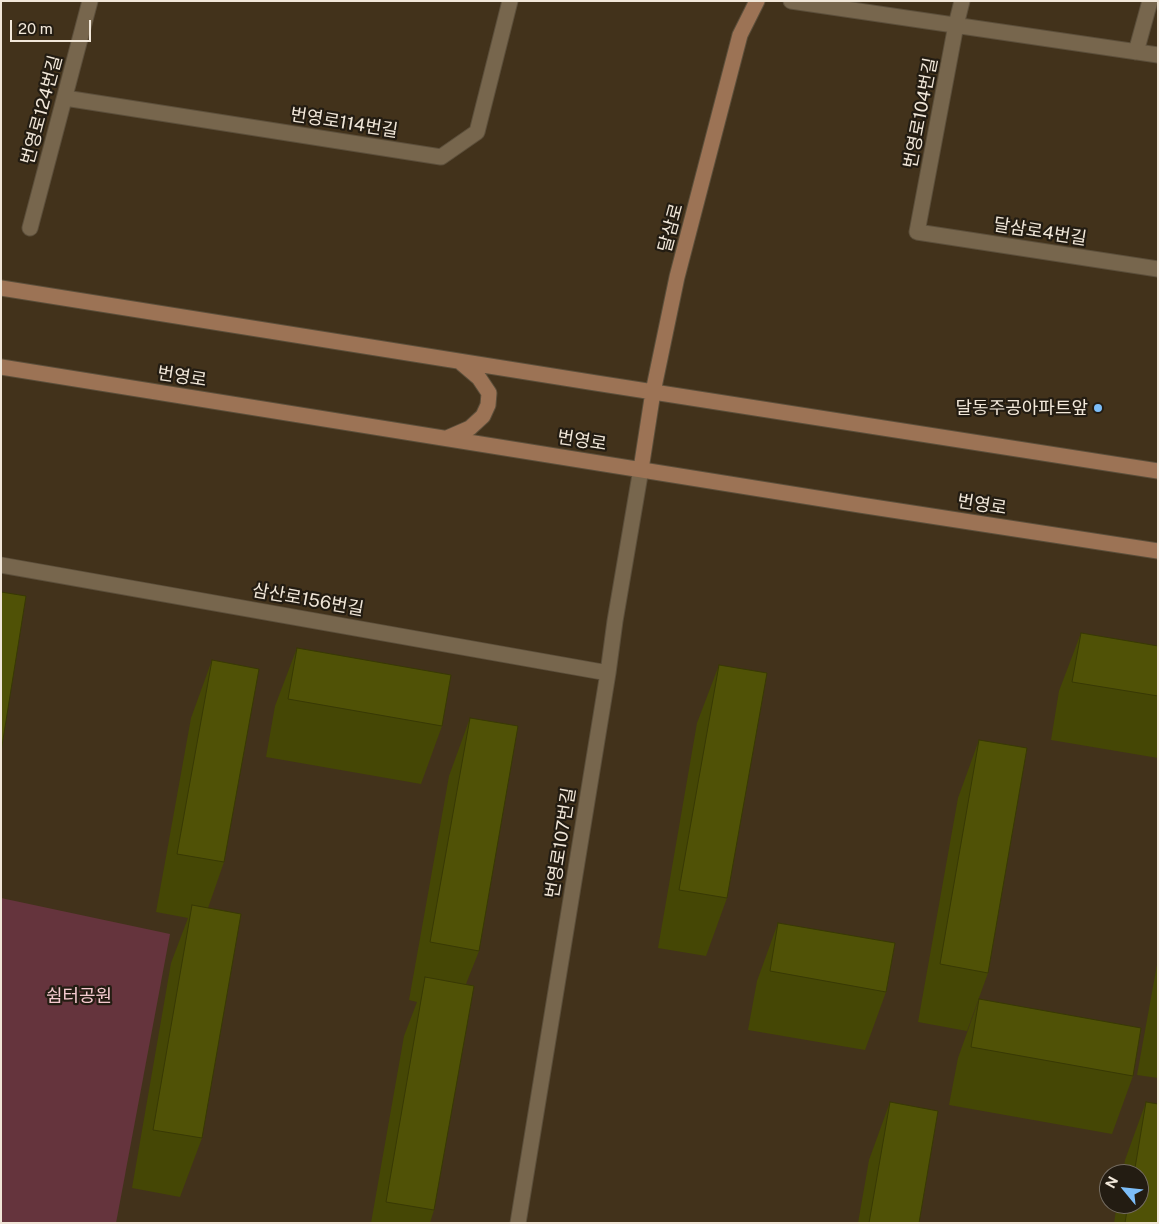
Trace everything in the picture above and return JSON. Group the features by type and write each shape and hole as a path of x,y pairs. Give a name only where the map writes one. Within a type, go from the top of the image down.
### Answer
{"main road":[{"name":"달삼로","path":"641,469 653,392 677,277 740,35 757,1"},
{"path":"1,288 1158,471"},
{"path":"447,438 470,428 483,416 488,405 489,393 479,378 459,360"},
{"name":"번영로","path":"1,367 1158,551"}],"street":[{"name":"번영로124번길","path":"30,228 90,1"},
{"name":"번영로114번길","path":"65,98 441,157 477,132 510,1"},
{"path":"791,1 1158,55"},
{"name":"번영로104번길","path":"917,232 962,1"},
{"path":"1136,52 1150,1"},
{"name":"달삼로4번길","path":"917,232 1158,269"},
{"name":"번영로107번길","path":"518,1223 641,469"},
{"name":"삼산로156번길","path":"1,565 608,673"}],"green space":[{"name":"쉼터공원","path":"1,898 170,934 116,1223 1,1223"}],"building":[{"path":"1,592 26,596 1,752"},
{"path":"1081,633 1158,646 1158,696 1072,682"},
{"path":"297,648 451,675 442,726 288,699"},
{"path":"212,660 259,669 224,862 177,854"},
{"path":"719,665 767,673 727,898 679,890"},
{"path":"470,718 518,726 479,951 430,942"},
{"path":"979,740 1027,748 988,973 940,964"},
{"path":"192,905 241,914 202,1138 153,1130"},
{"path":"778,923 895,943 886,992 770,971"},
{"path":"425,977 474,986 434,1210 386,1202"},
{"path":"979,999 1141,1028 1133,1076 971,1047"},
{"path":"890,1102 938,1111 919,1223 869,1223"},
{"path":"1146,1102 1158,1104 1158,1223 1125,1223 1126,1214 1149,1214 1149,1164 1136,1164"}],"place":[{"name":"달동주공아파트앞","path":"1098,408"}]}
